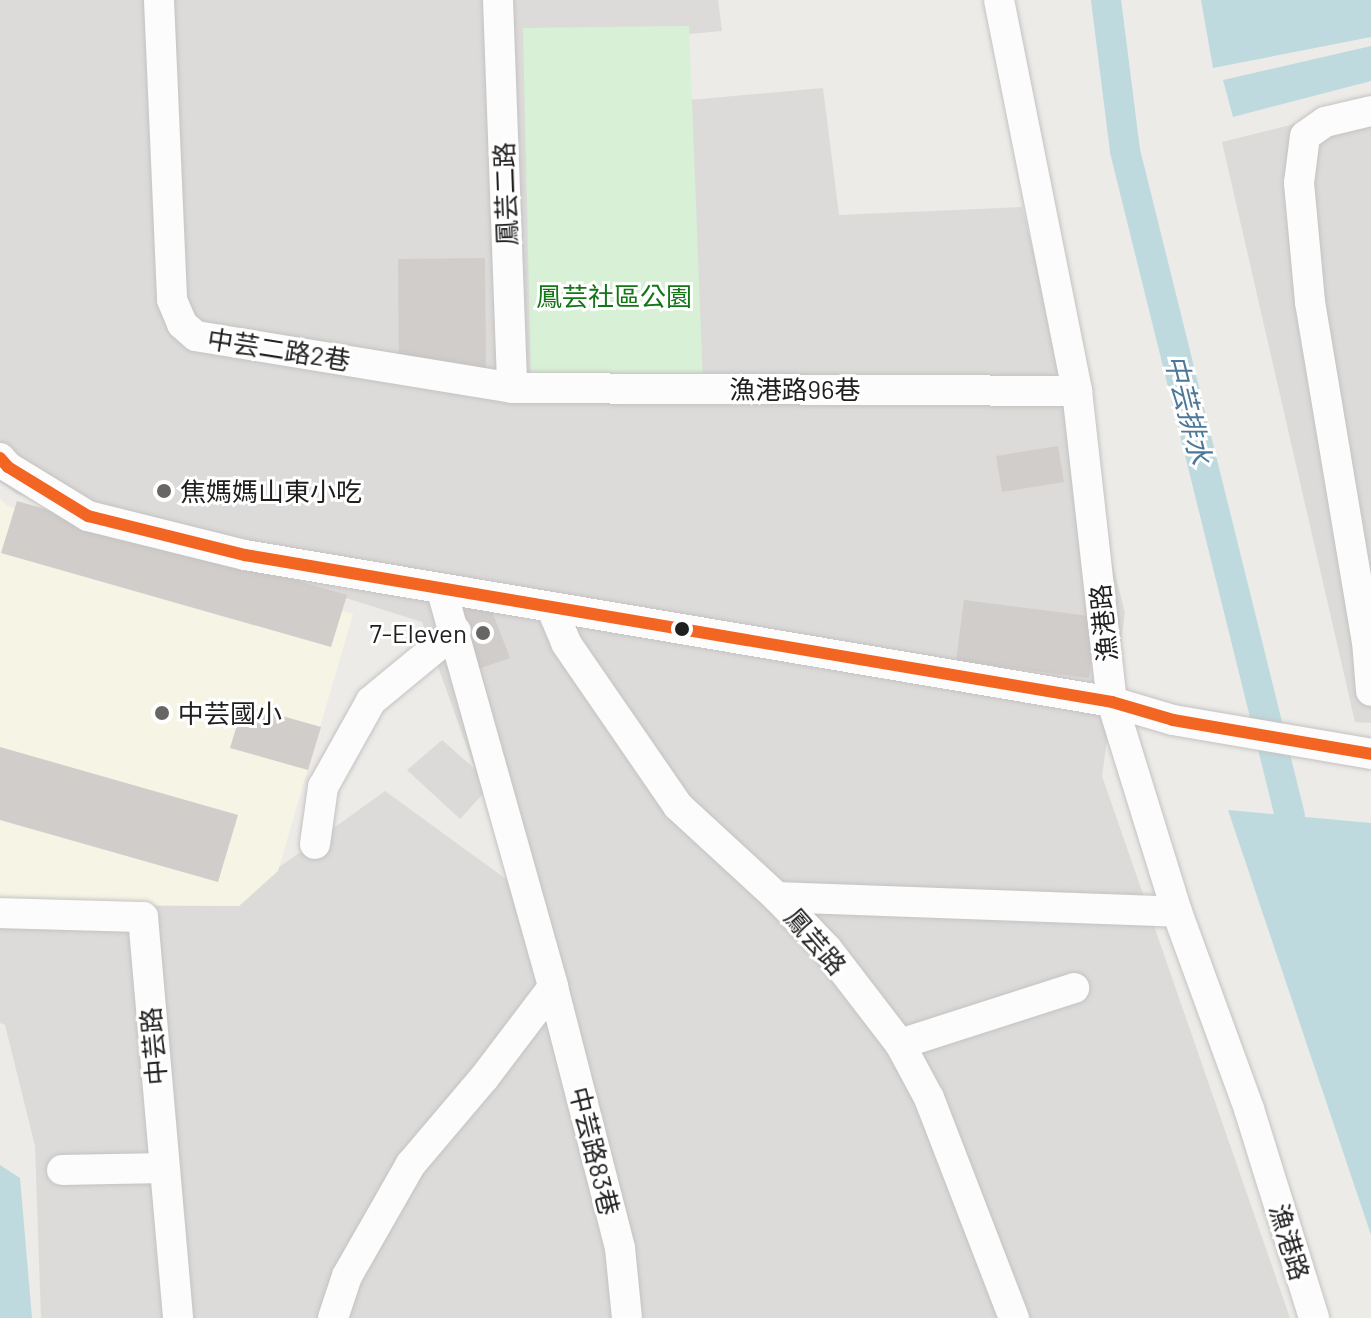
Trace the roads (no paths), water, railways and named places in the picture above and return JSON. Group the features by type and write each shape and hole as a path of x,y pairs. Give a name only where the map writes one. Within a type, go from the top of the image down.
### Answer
{"street":[{"name":"中芸二路2巷","path":"159,0 172,300 182,324 196,336 512,388"},
{"name":"鳳芸二路","path":"498,0 512,388"},
{"name":"漁港路","path":"999,0 1077,391 1112,702 1177,912 1249,1109 1314,1318"},
{"path":"1371,111 1325,122 1305,136 1299,183 1310,302 1367,641 1371,691"},
{"name":"漁港路96巷","path":"512,388 1077,391"},
{"path":"0,458 8,467 88,516 245,555 442,591 1112,702 1173,720 1371,754"},
{"name":"中芸路83巷","path":"442,591 456,631 553,987 620,1248 627,1318"},
{"name":"鳳芸路","path":"551,607 566,643 678,806 777,897 827,949 900,1044 929,1098 1014,1318"},
{"path":"315,844 323,787 371,701 456,631"},
{"path":"777,897 1177,912"},
{"name":"中芸路","path":"0,913 143,917 178,1318"},
{"path":"333,1318 347,1276 411,1164 484,1078 553,987"},
{"path":"900,1044 1074,988"},
{"path":"62,1170 163,1168"}],"water":[{"path":"1201,0 1371,0 1371,37 1213,68"},
{"path":"1371,46 1371,81 1233,117 1223,80"},
{"path":"1228,810 1371,823 1371,1235"},
{"path":"0,1165 20,1178 32,1318 0,1318"}],"waterway":[{"name":"中芸排水","path":"1106,0 1125,151 1290,816"}],"place":[{"name":"焦媽媽山東小吃","path":"164,491"},
{"name":"7-Eleven","path":"483,633"},
{"name":"中芸國小","path":"162,713"}],"park label":[{"name":"鳳芸社區公園","path":"614,296"}]}
